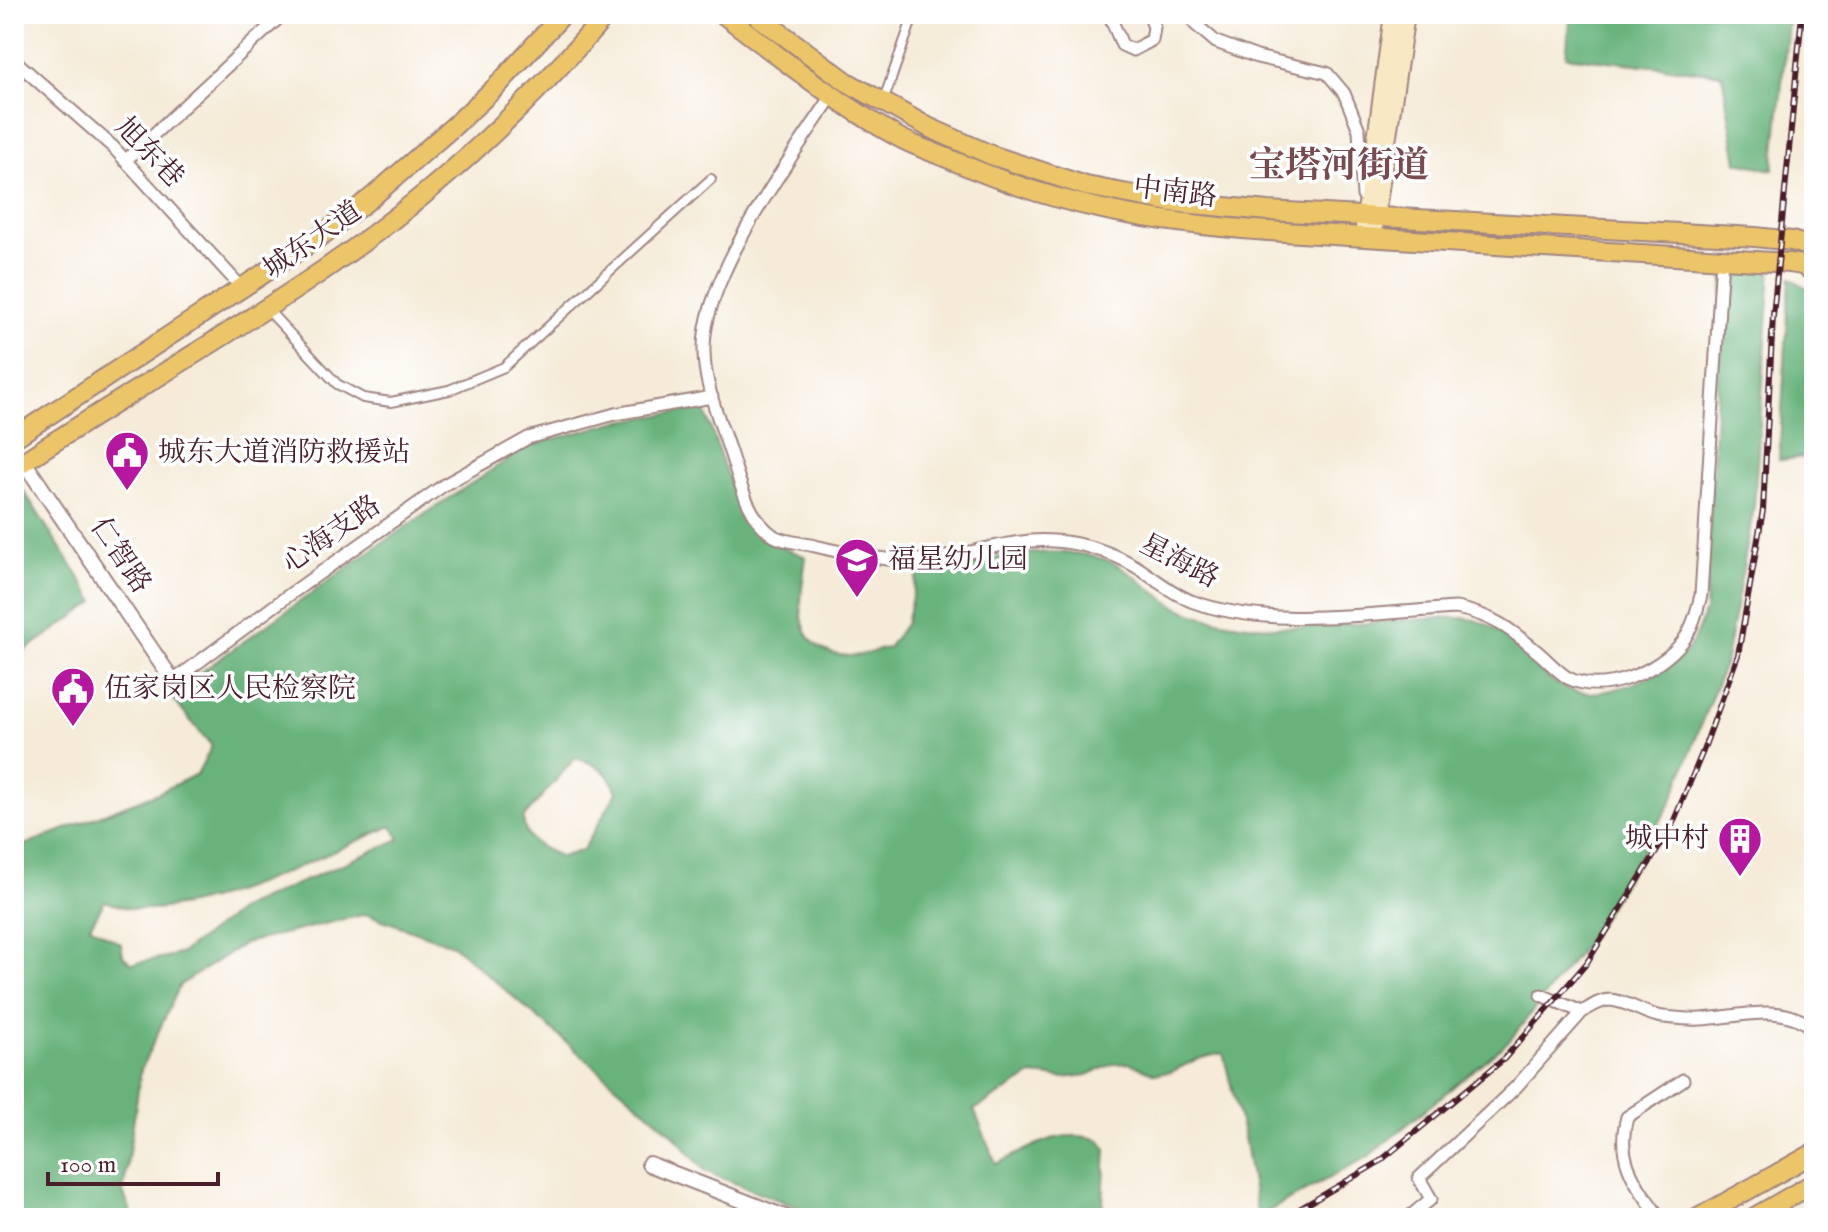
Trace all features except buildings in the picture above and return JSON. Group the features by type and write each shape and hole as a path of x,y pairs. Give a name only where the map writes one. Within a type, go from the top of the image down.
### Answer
{"main road":[{"name":"城东大道","path":"14,438 325,233 405,169 497,86 563,14"},
{"name":"城东大道","path":"19,465 326,269 430,189 532,95 607,14"},
{"name":"中南路","path":"723,14 832,96 900,138 996,179 1064,201 1133,217 1207,227 1722,258 1789,263 1802,265 1814,272"},
{"name":"中南路","path":"755,14 847,82 930,128 991,155 1086,186 1171,202 1268,211 1755,237 1792,241 1814,248"},
{"path":"1368,236 1393,14"},
{"path":"1370,216 1406,14"},
{"path":"1698,1218 1814,1153"},
{"path":"1753,1218 1814,1183"}],"street":[{"path":"125,161 283,14"},
{"path":"883,103 914,14"},
{"path":"1109,14 1122,45 1133,50 1152,40 1154,27 1149,14"},
{"path":"1189,14 1195,24 1216,42 1257,57 1327,73 1344,93 1359,130 1370,216"},
{"name":"旭东巷","path":"14,60 125,161 242,288"},
{"name":"星海路","path":"832,96 780,174 719,281 707,322 704,347 712,397 749,508 775,536 829,550 919,560 1007,544 1053,541 1102,550 1134,565 1190,600 1228,611 1292,618 1456,608 1479,612 1500,622 1567,677 1588,684 1617,681 1669,655 1689,630 1701,595 1722,258"},
{"path":"266,308 337,384 363,398 391,402 449,390 504,367 711,179"},
{"name":"心海支路","path":"173,681 444,485 528,438 615,414 712,397"},
{"name":"仁智路","path":"19,465 173,681"},
{"path":"1541,995 1582,1012"},
{"path":"1408,1218 1431,1199 1419,1178 1516,1087 1582,1012 1606,1000 1620,1002 1655,1016 1678,1018 1771,1012 1793,1017 1814,1029"},
{"path":"1660,1218 1627,1168 1623,1130 1627,1117 1683,1080"},
{"path":"649,1164 787,1218"}],"green space":[{"path":"1571,14 1789,14 1773,170 1737,162 1722,74 1566,56"},
{"path":"1724,266 1771,269 1754,506 1738,596 1726,659 1671,803 1591,937 1510,1040 1369,1156 1258,1217 1244,1137 1223,1053 1197,1059 1171,1072 1155,1074 1130,1063 1113,1064 1087,1075 1063,1078 1032,1075 974,1110 996,1164 1058,1137 1100,1140 1106,1149 1102,1218 825,1218 706,1172 672,1133 453,945 366,914 245,943 180,985 141,1069 123,1193 134,1218 14,1218 14,849 158,793 197,774 212,746 169,695 380,544 528,446 615,422 704,408 740,514 762,539 806,557 801,607 808,635 817,646 831,653 851,656 888,648 906,623 918,572 1036,553 1083,554 1104,559 1186,611 1240,624 1295,627 1470,619 1502,634 1556,683 1590,693 1629,685 1669,666 1691,645 1705,611","holes":["575,758 601,769 617,792 583,850 561,857 530,838 524,817","392,826 400,839 244,907 180,954 132,964 123,956 121,944 90,926 105,901 135,909 167,908 199,902 266,880"]},
{"path":"1790,278 1814,292 1814,456 1779,460"},
{"path":"23,490 95,602 14,658 14,497"}],"railway":[{"path":"1284,1218 1379,1162 1504,1059 1586,964 1670,830 1738,655 1763,510 1773,316 1802,14"}],"place":[{"name":"城东大道消防救援站","path":"127,492"},
{"name":"福星幼儿园","path":"857,599"},
{"name":"伍家岗区人民检察院","path":"73,728"},
{"name":"城中村","path":"1740,878"}],"district":[{"name":"宝塔河街道","path":"1339,167"}]}
